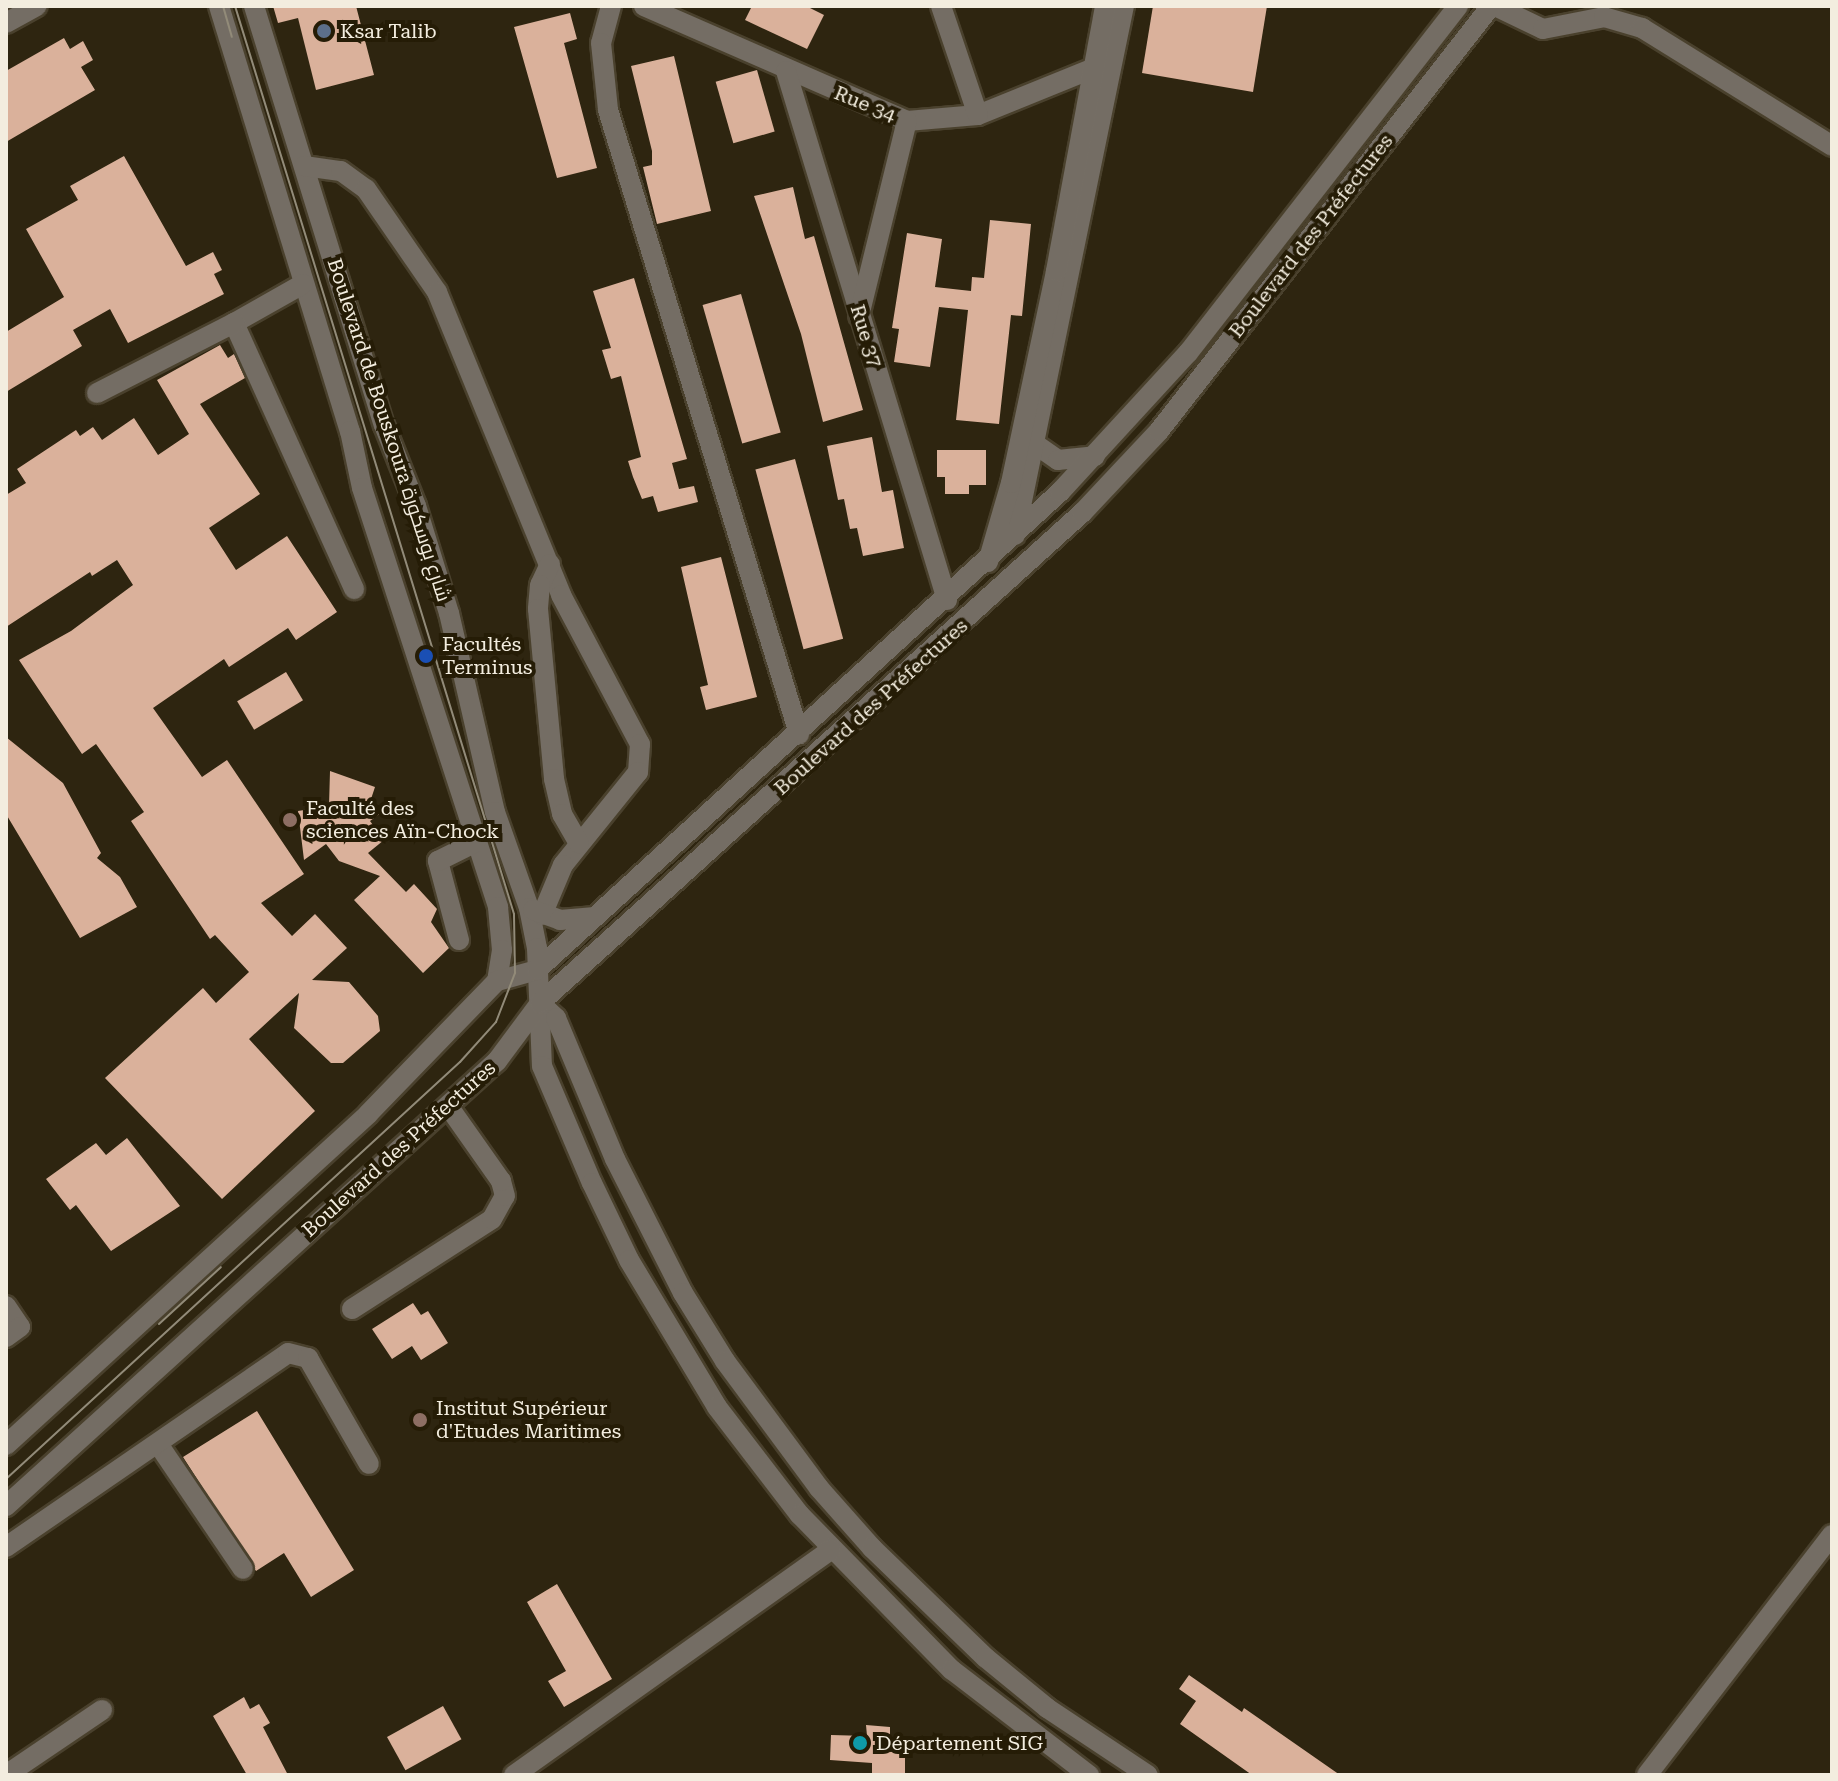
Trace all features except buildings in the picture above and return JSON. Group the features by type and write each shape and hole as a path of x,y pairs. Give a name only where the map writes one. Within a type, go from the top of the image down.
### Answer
{"street":[{"path":"6,23 37,6"},
{"name":"Boulevard de Bouskoura شارع بوسكورة","path":"219,6 350,431 362,488 501,917 497,981"},
{"name":"Boulevard de Bouskoura شارع بوسكورة","path":"254,6 384,425 435,567 495,812 536,911 542,1066"},
{"path":"611,6 601,43 608,110 799,734"},
{"name":"Rue 34","path":"644,6 786,71 907,121 978,115 1094,68"},
{"path":"941,6 978,115"},
{"path":"997,591 988,563 1011,483 1105,6"},
{"path":"1026,564 1018,554 1015,535 1124,6"},
{"name":"Boulevard des Préfectures","path":"497,981 537,970 988,563 1095,456 1188,353 1458,6"},
{"path":"1493,6 1543,29 1604,17 1642,28 1832,146"},
{"name":"Boulevard des Préfectures","path":"6,1506 497,1061 540,1003 997,591 1159,431 1493,6"},
{"name":"Rue 37","path":"786,71 947,600"},
{"path":"859,316 907,121"},
{"path":"304,166 341,171 366,189 437,292 578,632 642,754 633,780 579,844 536,911 569,920 595,917"},
{"path":"97,393 303,284"},
{"path":"234,323 354,589"},
{"path":"1035,444 1058,460 1095,456"},
{"path":"550,564 540,585 538,609 554,779 562,814 579,844"},
{"path":"459,940 438,861 476,842"},
{"path":"6,1445 368,1114 497,981"},
{"path":"540,1003 556,1018 615,1159 683,1293 725,1361 810,1476 872,1548 986,1658 1047,1708 1148,1775"},
{"path":"497,1061 520,1058 542,1066 629,1260 668,1328 758,1464 831,1550 952,1670 1089,1775"},
{"path":"352,1309 492,1219 505,1196 501,1181 448,1106"},
{"path":"6,1306 20,1327 6,1337"},
{"path":"6,1547 158,1444 272,1359 298,1352 308,1358 369,1464"},
{"path":"158,1444 243,1569"},
{"path":"1647,1775 1832,1535"},
{"path":"514,1775 831,1550"},
{"path":"6,1775 102,1710"}],"tram line":[{"path":"223,6 232,37"},
{"path":"6,1479 460,1062 496,1022 515,973 514,914 235,6"},
{"path":"159,1324 221,1267"}],"place":[{"name":"Ksar Talib","path":"324,31"},
{"name":"Facultés Terminus","path":"426,656"},
{"name":"Faculté des sciences Aïn-Chock","path":"290,820"},
{"name":"Institut Supérieur d'Etudes Maritimes","path":"420,1420"},
{"name":"Département SIG","path":"860,1743"}]}
